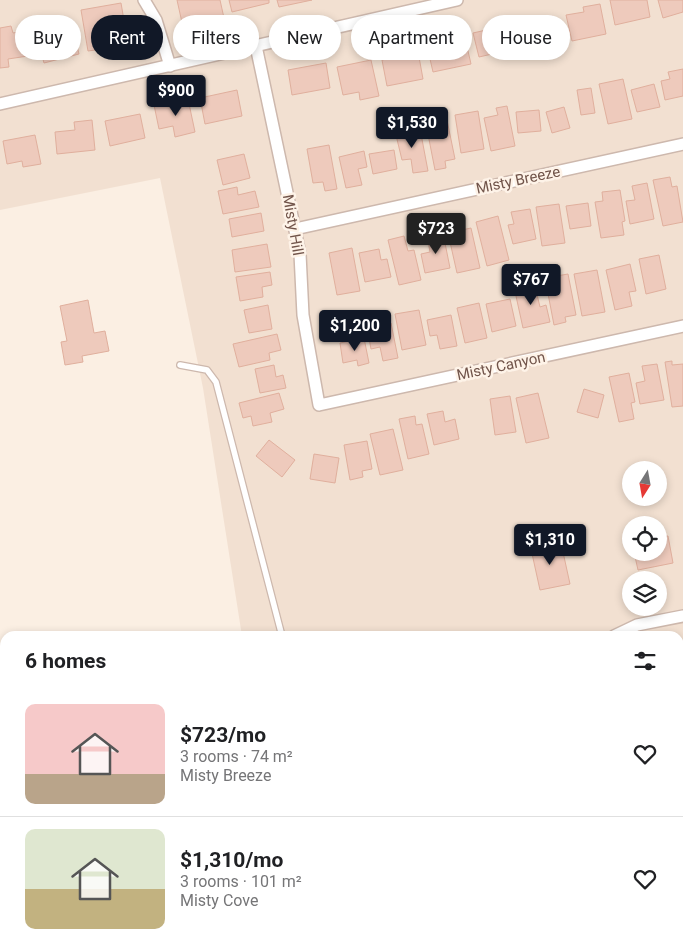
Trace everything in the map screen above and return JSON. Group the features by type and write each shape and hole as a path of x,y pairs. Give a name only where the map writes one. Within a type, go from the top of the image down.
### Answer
{"street":[{"path":"144,0 156,20 170,66"},
{"path":"259,45 457,0"},
{"path":"0,104 196,60"},
{"name":"Misty Hill","path":"259,60 300,254 303,314 319,406"},
{"name":"Misty Breeze","path":"295,229 683,144"},
{"name":"Misty Canyon","path":"319,406 683,326"},
{"path":"624,631 637,625 683,616"}],"lane":[{"path":"180,365 207,370 216,382 281,631"}],"shaded area":[{"path":"0,0 683,0 683,631 241,631 203,388 160,178 0,210"}],"building":[{"path":"177,0 220,0 223,15 180,15"},
{"path":"229,0 269,0 269,3 232,12"},
{"path":"277,0 312,0 279,7"},
{"path":"610,0 647,0 650,17 615,25"},
{"path":"658,0 683,0 683,12 663,18"},
{"path":"121,3 123,15 91,15 91,51 88,51 81,10"},
{"path":"600,4 606,34 572,41 570,15 566,15 584,12 583,7"},
{"path":"11,26 13,33 15,33 15,58 8,59 9,67 0,68 0,28"},
{"path":"482,31 482,56 479,57 473,33"},
{"path":"43,60 56,60 44,63"},
{"path":"371,60 379,96 360,100 359,92 343,95 337,67"},
{"path":"382,60 420,60 423,79 387,86"},
{"path":"430,60 470,60 471,64 433,72"},
{"path":"326,63 330,88 292,95 288,70"},
{"path":"683,69 683,96 665,100 661,81 670,79 668,72"},
{"path":"623,79 632,119 608,124 599,84"},
{"path":"654,84 660,107 637,112 631,90"},
{"path":"591,88 595,113 581,115 577,90"},
{"path":"237,90 242,116 205,124 200,98"},
{"path":"188,99 195,132 175,137 173,126 159,129 154,105"},
{"path":"507,106 515,146 491,151 484,118 498,115 496,108"},
{"path":"564,107 570,128 552,133 546,112"},
{"path":"539,110 541,131 518,133 516,112"},
{"path":"478,111 484,149 461,153 455,115"},
{"path":"140,114 145,138 110,146 105,121"},
{"path":"92,120 95,150 57,154 55,132 75,130 74,122"},
{"path":"447,120 455,159 445,161 446,168 435,170 426,124"},
{"path":"412,127 413,135 421,134 428,171 413,173 411,159 402,160 395,131"},
{"path":"35,135 41,164 23,167 22,161 7,164 3,141"},
{"path":"329,145 337,189 325,191 323,182 313,183 307,149"},
{"path":"394,150 397,169 373,174 369,154"},
{"path":"364,151 367,167 358,169 362,185 346,188 339,157"},
{"path":"244,154 250,178 223,185 217,160"},
{"path":"670,177 672,187 677,186 683,222 663,226 653,180"},
{"path":"647,183 654,219 630,224 626,201 635,200 632,186"},
{"path":"237,187 238,195 255,191 259,207 223,214 218,191"},
{"path":"620,190 625,221 622,222 624,235 601,238 595,202 603,201 602,192"},
{"path":"588,203 591,226 570,229 566,206"},
{"path":"559,204 565,243 542,246 536,207"},
{"path":"530,209 536,239 513,244 508,225 514,224 511,212"},
{"path":"261,213 264,231 232,237 229,219"},
{"path":"498,216 509,260 487,266 476,222"},
{"path":"471,228 480,268 457,273 448,233"},
{"path":"443,233 450,268 425,273 421,254 430,252 427,236"},
{"path":"404,236 408,251 414,250 421,280 399,285 388,240"},
{"path":"267,244 271,267 235,272 232,250"},
{"path":"352,248 360,291 337,295 329,253"},
{"path":"379,249 381,260 387,259 391,277 365,282 359,253"},
{"path":"659,255 666,289 646,294 639,259"},
{"path":"630,264 636,291 629,292 632,306 615,310 606,270"},
{"path":"597,270 605,312 582,316 574,274"},
{"path":"270,272 272,285 262,287 263,297 240,301 236,277"},
{"path":"568,274 576,315 565,317 566,322 554,325 545,278"},
{"path":"534,282 540,307 546,305 550,322 523,328 514,287"},
{"path":"510,299 516,326 492,332 486,304"},
{"path":"88,300 94,333 105,331 109,351 82,356 83,362 65,365 61,342 67,341 60,306"},
{"path":"479,303 487,338 465,343 457,308"},
{"path":"268,305 272,329 249,333 244,310"},
{"path":"419,310 426,345 402,350 395,314"},
{"path":"451,315 457,346 440,349 437,335 430,336 427,320"},
{"path":"391,323 398,358 383,361 380,347 371,349 367,327"},
{"path":"277,334 281,350 269,353 270,360 239,367 233,344"},
{"path":"364,338 369,363 358,366 357,360 343,363 340,343"},
{"path":"672,361 672,365 683,364 683,406 672,407 665,362"},
{"path":"657,364 664,400 640,404 636,383 645,381 642,366"},
{"path":"274,365 276,377 283,375 286,388 260,393 255,369"},
{"path":"629,373 635,402 631,403 634,419 619,422 609,377"},
{"path":"584,389 604,395 598,418 577,412"},
{"path":"279,393 284,409 270,413 272,422 253,426 251,416 243,418 239,403"},
{"path":"538,393 549,438 526,443 516,398"},
{"path":"510,396 516,432 495,435 490,399"},
{"path":"443,411 445,422 455,419 459,439 434,445 427,414"},
{"path":"415,416 416,425 422,424 429,454 408,459 399,419"},
{"path":"393,429 403,470 380,475 370,434"},
{"path":"269,440 295,460 282,477 256,456"},
{"path":"367,441 372,469 362,471 363,477 350,480 344,445"},
{"path":"314,454 339,458 335,483 310,479"},
{"path":"667,536 673,563 638,570 636,561 667,561"},
{"path":"561,543 570,584 540,590 531,549"}]}
